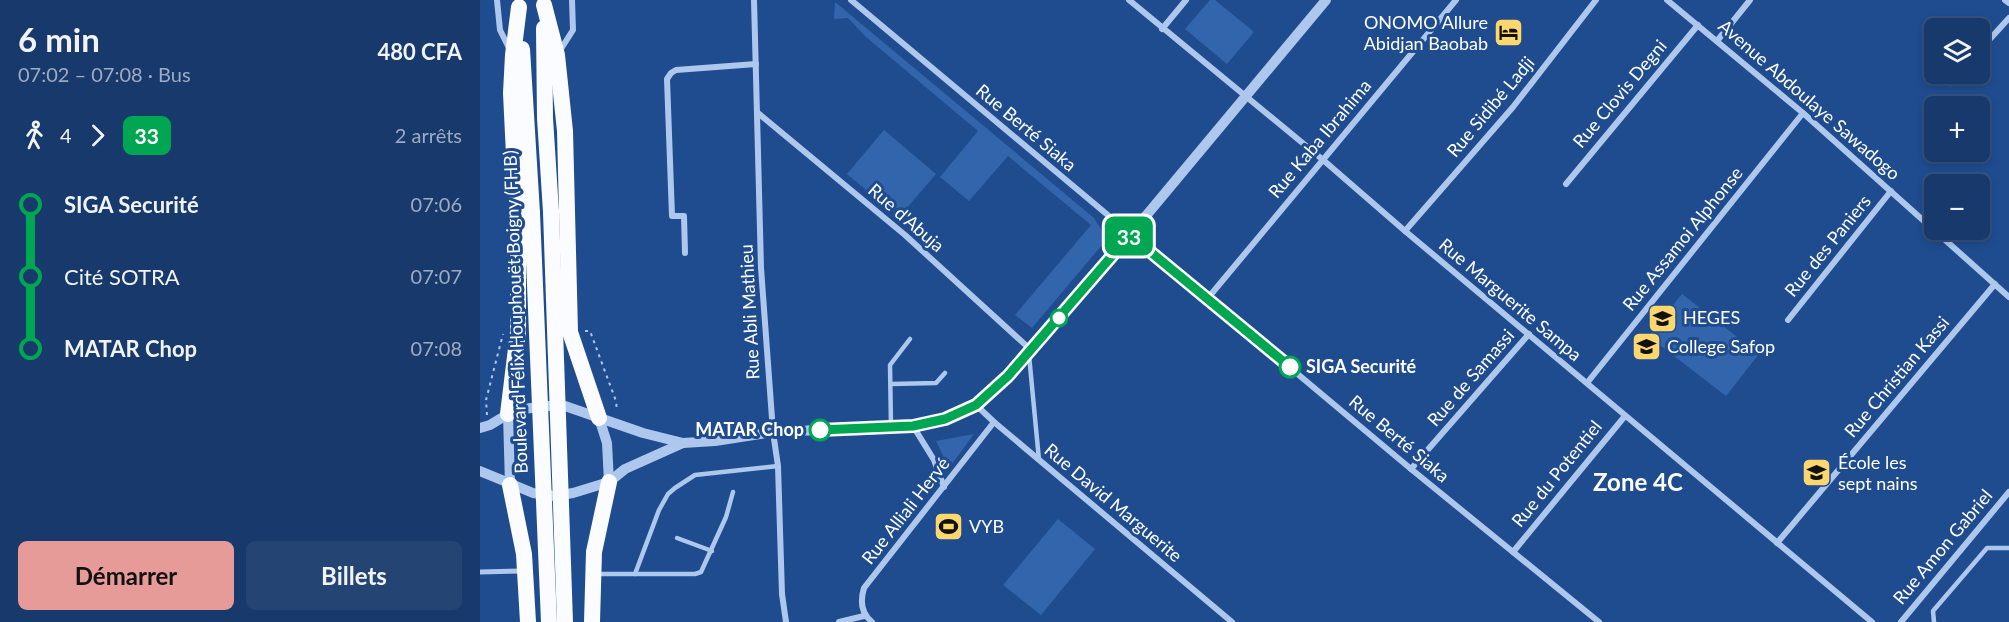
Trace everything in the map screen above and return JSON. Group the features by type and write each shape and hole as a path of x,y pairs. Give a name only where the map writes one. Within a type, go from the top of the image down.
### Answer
{"highway":[{"path":"544,3 557,55 565,131 570,332 599,418"},
{"name":"Boulevard Félix Houphouët Boigny (FHB)","path":"544,3 545,118 551,212 565,622"},
{"path":"508,414 518,332 518,237 511,93 519,4"},
{"name":"Boulevard Félix Houphouët Boigny (FHB)","path":"519,4 532,213 549,622"},
{"path":"592,622 594,552 609,482"},
{"path":"510,485 524,554 528,622"}],"street":[{"path":"496,0 501,30 513,55"},
{"path":"557,55 573,30 572,0"},
{"name":"Rue Abli Mathieu","path":"754,0 761,267 777,466 782,594 786,622"},
{"name":"Rue Berté Siaka","path":"851,0 1411,469 1599,622"},
{"name":"Rue Marguerite Sampa","path":"1130,0 1872,622"},
{"path":"1162,29 1186,0"},
{"path":"484,427 508,414 534,407 565,406 643,433 683,443 715,441 773,432 913,426 945,419 976,405 1008,376 1030,351 1326,0"},
{"name":"Rue Kaba Ibrahima","path":"1208,298 1456,0"},
{"name":"Rue Sidibé Ladji","path":"1405,231 1513,107 1596,0"},
{"name":"Avenue Abdoulaye Sawadogo","path":"1667,0 1803,113 2009,297"},
{"path":"1717,41 1750,0"},
{"path":"2005,0 2009,3"},
{"path":"1990,39 2009,18"},
{"name":"Rue Clovis Degni","path":"1566,184 1698,25"},
{"path":"685,254 684,216 672,216 667,79 676,70 756,64"},
{"name":"Rue d'Abuja","path":"758,113 905,235 1030,351"},
{"name":"Rue Assamoi Alphonse","path":"1587,383 1803,113"},
{"name":"Rue des Paniers","path":"1788,320 1891,191"},
{"name":"Rue Christian Kassi","path":"1777,543 1995,284"},
{"name":"Rue de Samassi","path":"1411,469 1529,334"},
{"name":"Rue David Marguerite","path":"976,405 1232,622"},
{"path":"508,414 510,485"},
{"name":"Rue du Potentiel","path":"1513,552 1625,416"},
{"path":"599,418 607,443 609,482"},
{"name":"Rue Alliali Hervé","path":"864,616 861,603 864,588 994,422"},
{"path":"913,426 934,460 944,487"},
{"path":"480,471 533,493 554,496 609,482 625,469 683,443"},
{"name":"Rue Amon Gabriel","path":"1901,622 2009,492"},
{"path":"480,572 524,571"},
{"path":"838,622 864,616 872,622"}],"lane":[{"path":"891,427 890,365 910,339"},
{"path":"1030,351 1039,460"},
{"path":"891,384 936,383 945,373"},
{"path":"635,574 659,510 668,494 675,488 695,475 777,466"},
{"path":"592,574 695,574 704,568 712,551 733,492"},
{"path":"677,538 712,551"},
{"path":"1934,622 1933,611 1987,548 2009,548"}],"path":[{"path":"570,332 590,331 616,401 619,423"},
{"path":"484,427 486,400 502,334 518,332"}],"shaded area":[{"path":"1210,0 1215,0 1254,32 1227,64 1185,29"},
{"path":"835,2 1094,218 1107,239 1032,328 1015,315 1091,225 1008,156 969,201 940,177 978,131 866,37 848,18 834,19"},
{"path":"884,130 936,174 899,217 847,174"},
{"path":"1682,294 1759,354 1726,396 1648,336"},
{"path":"974,434 949,468 936,441"},
{"path":"1058,519 1095,549 1041,615 1003,585"}],"bus line":[{"name":"33","path":"820,430 913,426 945,419 976,405 1008,376 1130,235 1290,367"}],"place":[{"name":"ONOMO Allure Abidjan Baobab","path":"1509,33"},
{"name":"HEGES","path":"1662,318"},
{"name":"College Safop","path":"1646,347"},
{"name":"SIGA Securité","path":"1290,367"},
{"name":"MATAR Chop","path":"820,430"},
{"name":"École les sept nains","path":"1817,473"},
{"name":"VYB","path":"948,527"}],"district":[{"name":"Zone 4C","path":"1638,483"}]}
